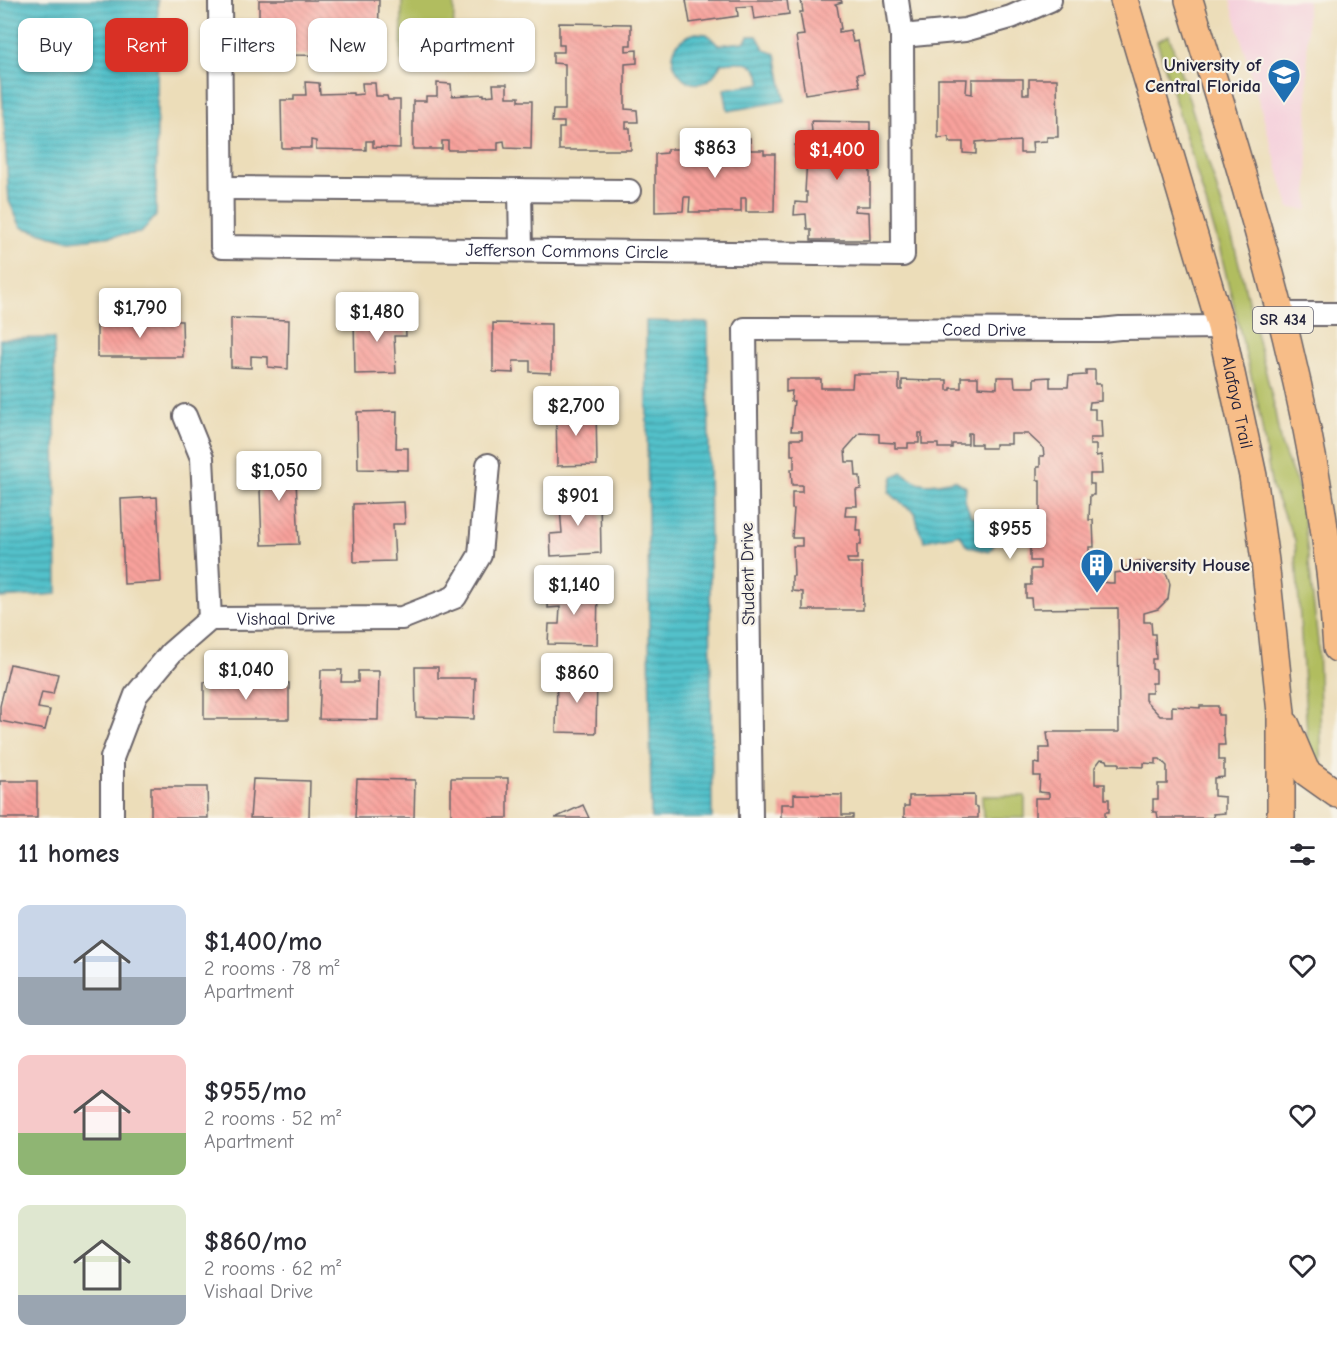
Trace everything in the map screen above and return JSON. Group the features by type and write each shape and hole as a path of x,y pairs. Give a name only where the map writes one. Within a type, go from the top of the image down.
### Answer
{"main road":[{"name":"Alafaya Trail","path":"1124,0 1221,327 1253,476 1265,561 1281,713 1286,814"},
{"name":"SR 434","path":"1190,0 1282,314 1315,472 1337,648"},
{"path":"1281,713 1306,772 1337,794"}],"street":[{"name":"Jefferson Commons Circle","path":"220,0 222,247 903,255 903,1"},
{"path":"902,36 965,30 1011,17 1050,0"},
{"path":"222,188 629,191"},
{"path":"520,190 521,250"},
{"path":"1282,314 1337,314"},
{"name":"Coed Drive","path":"745,329 1101,330 1221,327"},
{"name":"Student Drive","path":"745,329 751,818"},
{"path":"112,818 112,758 136,695 171,653 210,619 202,458 185,416"},
{"name":"Vishaal Drive","path":"210,619 402,618 455,597 480,555 488,465"}],"shaded area":[{"name":"University of Central Florida","path":"1230,0 1307,0 1308,210 1289,208"}],"green space":[{"path":"402,0 454,0 454,18 402,18"},
{"path":"1169,35 1234,244 1273,401 1281,445 1301,494 1318,642 1322,775 1308,748 1295,540 1272,488 1258,404 1219,246 1157,41"},
{"path":"982,796 1025,796 1025,818 983,818"}],"water":[{"path":"0,0 158,0 158,18 105,18 105,72 157,72 156,216 141,233 70,241 21,227 9,201 0,59"},
{"path":"696,33 707,34 718,45 744,42 749,36 757,36 765,50 776,54 785,101 728,111 724,89 762,83 756,69 748,63 721,63 711,78 699,83 688,81 679,74 674,63 674,51 681,41"},
{"path":"646,321 708,323 712,818 651,818"},
{"path":"54,338 57,594 0,598 0,339"},
{"path":"902,472 921,483 933,484 955,480 966,487 965,500 971,516 998,522 1001,535 989,552 967,546 960,534 925,541 919,530 915,512 889,492 893,477"}],"building":[{"path":"259,0 379,0 379,18 308,18 308,55 296,55 296,18 259,18"},
{"path":"686,0 787,0 789,14 754,19 752,6 737,7 738,16 690,23"},
{"path":"801,0 841,0 842,2 835,4 841,29 839,32 850,30 853,42 858,41 864,73 857,74 860,86 805,94 796,36 804,35 800,12 803,12"},
{"path":"559,23 631,24 631,45 626,45 626,51 637,50 637,63 625,64 625,109 637,110 638,122 626,122 626,128 630,128 631,150 559,150 559,128 564,128 564,122 552,122 553,110 565,110 565,64 553,63 553,52 564,52 564,45 559,45"},
{"path":"938,79 967,79 966,93 972,94 972,79 1023,79 1023,94 1029,94 1029,79 1057,79 1058,137 1047,137 1047,141 1032,142 1033,153 1020,153 1020,141 986,143 986,141 976,142 976,154 963,153 963,142 949,142 949,137 938,138"},
{"path":"305,82 319,83 320,94 353,93 353,95 363,94 362,83 375,83 376,96 387,96 388,100 400,100 400,148 373,147 373,141 366,141 366,150 316,149 316,141 311,140 311,148 282,148 281,100 294,100 294,95 306,95"},
{"path":"437,83 451,84 452,96 494,95 493,84 507,84 507,97 519,97 519,101 532,101 531,149 505,148 504,141 498,142 498,150 448,150 448,141 442,141 442,149 413,149 413,101 426,101 426,96 437,96"},
{"path":"811,121 870,122 870,150 856,149 855,155 870,155 870,206 855,206 854,211 869,212 870,240 811,240 811,229 807,229 806,214 794,215 795,202 807,203 807,192 805,192 807,158 795,158 795,145 807,146 807,132 812,132"},
{"path":"681,137 693,137 693,149 703,150 738,149 738,138 750,138 750,150 764,150 764,154 775,154 774,212 746,212 746,198 741,198 741,212 689,212 690,197 684,197 683,211 655,212 655,154 667,153 667,149 681,149"},
{"path":"405,314 406,336 394,336 396,373 355,374 354,316"},
{"path":"231,318 289,320 288,369 268,367 268,357 251,356 251,368 231,367"},
{"path":"97,320 182,321 183,357 97,357"},
{"path":"493,323 551,324 551,373 530,372 530,361 513,361 514,373 493,372"},
{"name":"University House","path":"1086,370 1095,370 1095,384 1101,384 1101,401 1090,402 1089,409 1095,409 1095,420 1101,420 1102,438 1090,438 1090,445 1096,445 1096,456 1101,455 1102,474 1090,474 1090,484 1094,484 1094,495 1090,495 1089,520 1093,520 1094,547 1089,547 1089,559 1086,559 1086,566 1101,582 1110,583 1114,583 1114,573 1122,572 1138,561 1155,563 1167,575 1170,584 1168,599 1158,609 1144,613 1144,622 1151,622 1152,634 1155,634 1156,659 1152,659 1152,669 1156,670 1156,683 1152,683 1152,693 1145,693 1145,700 1160,716 1172,716 1172,706 1200,708 1200,706 1218,706 1218,715 1223,715 1225,745 1219,745 1219,760 1224,760 1224,777 1214,778 1214,796 1225,797 1225,813 1213,814 1214,818 1158,818 1157,812 1153,812 1153,799 1158,799 1158,784 1167,784 1167,766 1160,759 1156,759 1156,764 1144,763 1144,767 1119,766 1119,763 1108,763 1107,760 1101,759 1095,767 1095,784 1105,784 1105,799 1109,799 1109,812 1105,812 1105,818 1035,818 1035,798 1049,798 1049,793 1039,792 1040,776 1034,776 1034,763 1040,764 1040,748 1049,748 1047,732 1119,732 1118,608 1032,609 1031,598 1026,598 1026,585 1031,585 1031,569 1040,569 1040,561 1030,561 1030,544 1025,544 1025,531 1030,531 1031,515 1040,515 1040,480 1037,480 1037,467 1040,467 1040,456 1044,456 1043,448 1028,434 1011,434 1011,444 995,444 995,448 981,448 981,444 971,444 971,433 968,433 968,444 952,444 952,448 938,448 938,444 922,444 922,433 919,433 919,443 908,443 908,448 895,448 895,443 879,442 879,434 860,433 845,450 846,462 855,462 856,476 860,476 861,489 856,490 857,506 846,506 845,516 857,516 856,530 861,530 861,545 857,545 857,559 847,559 848,563 862,563 863,610 803,610 803,592 792,591 793,546 802,546 802,538 792,538 794,509 792,509 792,492 802,492 802,485 792,485 791,469 794,469 794,455 791,455 791,439 802,439 802,431 791,431 794,401 791,401 792,391 786,392 786,379 821,379 821,388 852,388 853,374 899,374 899,390 902,390 902,380 947,380 947,390 951,390 951,388 961,388 961,377 978,377 978,387 997,388 997,377 1014,377 1015,387 1034,387 1034,378 1050,377 1050,387 1068,387 1069,376 1086,375"},
{"path":"596,408 597,465 557,466 556,409"},
{"path":"397,411 396,448 408,448 408,470 358,469 357,412"},
{"path":"295,459 299,544 262,545 259,461"},
{"path":"559,496 600,496 601,553 551,556 550,534 562,533"},
{"path":"157,497 161,582 124,584 121,499"},
{"path":"404,502 405,524 393,524 395,561 354,562 353,504"},
{"path":"549,587 598,587 597,645 548,644 549,624 559,624 560,607 548,608"},
{"path":"10,664 58,674 53,694 42,692 38,708 50,710 45,730 0,721 0,706"},
{"path":"415,667 438,667 438,678 475,678 474,719 416,717"},
{"path":"321,670 342,670 341,682 358,682 358,671 379,671 378,720 319,719"},
{"path":"557,676 597,676 596,733 556,732"},
{"path":"204,682 289,683 289,719 204,719"},
{"path":"451,778 508,778 508,818 451,818"},
{"path":"253,779 310,781 309,818 250,818"},
{"path":"357,779 415,780 414,818 355,818"},
{"path":"0,781 37,781 37,818 0,818"},
{"path":"151,787 207,787 208,818 151,818"},
{"path":"794,794 842,795 842,815 853,815 853,818 781,818 781,804 794,804"},
{"path":"974,795 974,806 978,807 978,818 904,818 904,806 909,806 909,796"},
{"path":"583,805 589,818 555,818"}],"place":[{"name":"University of Central Florida","path":"1284,104"},
{"name":"University House","path":"1097,594"}]}
